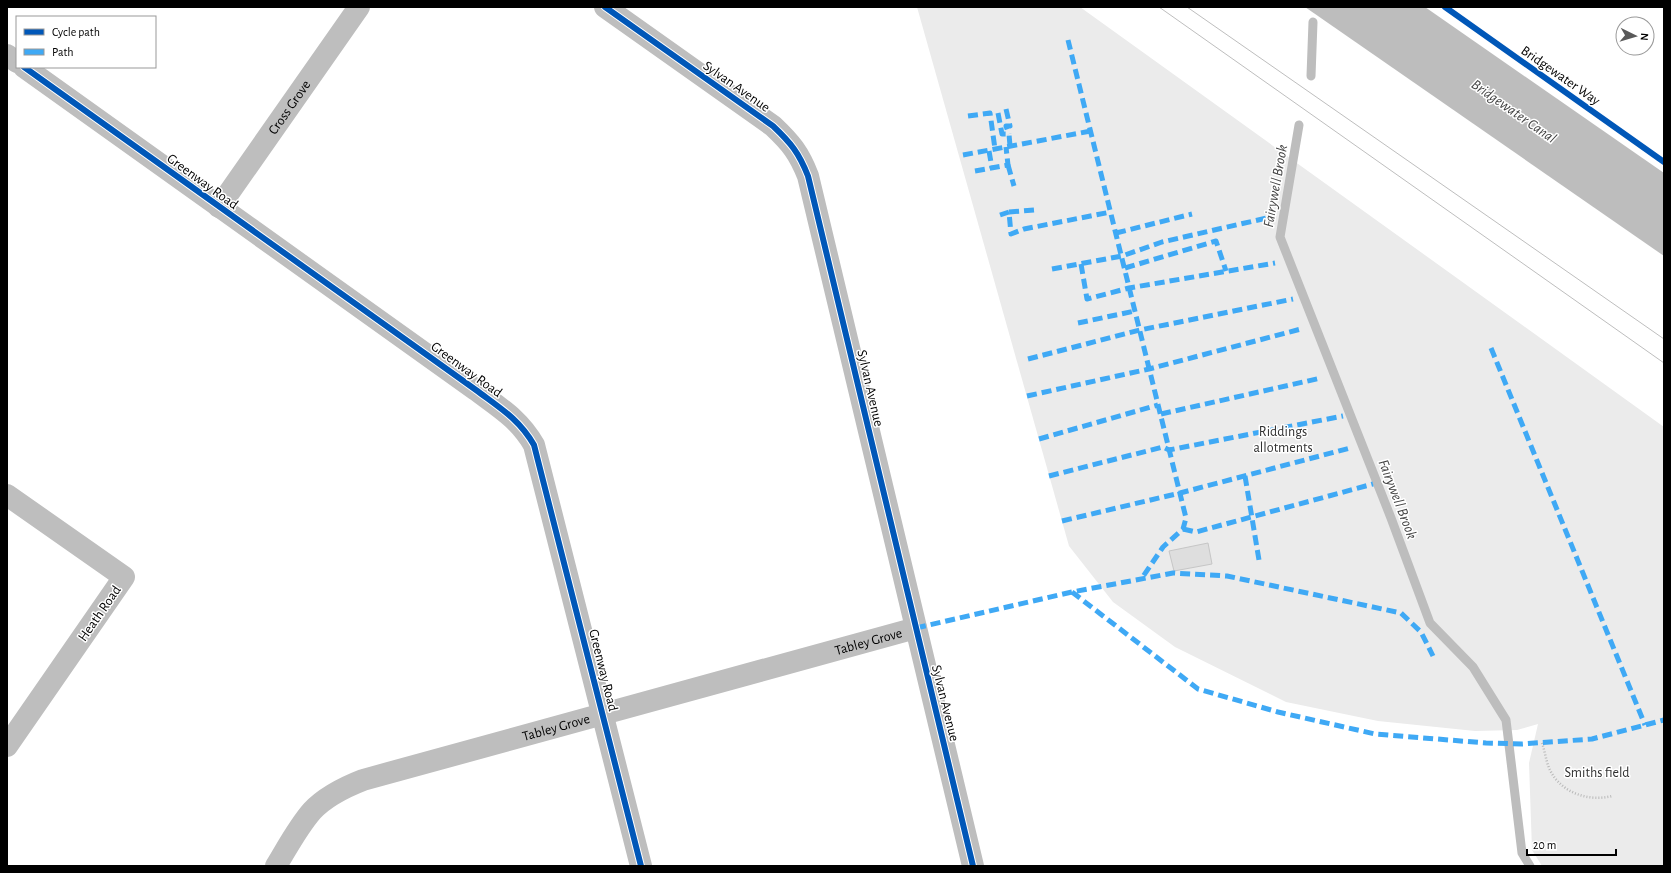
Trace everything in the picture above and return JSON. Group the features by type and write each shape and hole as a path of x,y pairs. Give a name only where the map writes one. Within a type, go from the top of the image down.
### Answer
{"street":[{"name":"Cross Grove","path":"219,207 359,7"},
{"name":"Sylvan Avenue","path":"605,7 773,126 790,143 801,159 808,176 973,866"},
{"path":"7,55 16,61"},
{"name":"Greenway Road","path":"25,68 476,390 514,418 526,431 534,445 641,866"},
{"name":"Heath Road","path":"7,495 124,577 7,746"},
{"name":"Tabley Grove","path":"276,866 312,811 325,800 346,787 363,780 916,628"}],"path":[{"path":"1542,743 1550,770 1560,784 1574,794 1593,798 1612,796"}],"green space":[{"name":"Riddings allotments","path":"917,7 1080,7 1664,427 1664,866 1542,866 1532,850 1529,763 1538,724 1517,730 1475,731 1378,721 1286,702 1175,647 1113,602 1069,546"}],"water":[{"name":"Bridgewater Canal","path":"1305,7 1425,7 1664,173 1664,256"}],"building":[{"path":"1208,543 1212,564 1174,571 1169,551"}],"waterway":[{"name":"Fairywell Brook","path":"1311,76 1313,22"},
{"name":"Fairywell Brook","path":"1299,125 1280,237 1391,518 1430,623 1473,667 1506,720 1522,853 1530,866"}],"tram line":[{"path":"1159,7 1664,363"},
{"path":"1187,7 1664,339"}],"marked path":[{"path":"1068,40 1186,518 1183,529 1163,547 1142,578"},
{"path":"1006,109 1010,126 1006,126 1009,134"},
{"path":"968,116 990,113 995,149"},
{"path":"998,113 1002,134 1009,134 1010,146"},
{"path":"963,155 1091,131"},
{"path":"975,171 1008,165 1006,147"},
{"path":"989,151 992,168"},
{"path":"1008,165 1014,186"},
{"path":"1034,210 1009,212 1011,234 1024,229 1111,212"},
{"path":"1000,215 1009,212"},
{"path":"1116,233 1192,214"},
{"path":"1052,269 1122,256 1162,242 1271,217"},
{"path":"1125,268 1216,241 1226,271"},
{"path":"1081,264 1087,299 1129,288 1275,263"},
{"path":"1028,359 1140,330 1293,299"},
{"path":"1078,323 1135,311"},
{"path":"1027,396 1149,369 1301,329"},
{"path":"1491,348 1645,725"},
{"path":"1161,414 1321,378"},
{"path":"1039,439 1158,405"},
{"path":"1049,476 1163,447 1169,450 1343,416"},
{"path":"1062,521 1180,493 1350,448"},
{"path":"1245,476 1259,560"},
{"path":"1183,529 1196,532 1373,484"},
{"path":"916,628 1072,592 1173,573 1227,576 1401,613 1421,632 1433,656"},
{"path":"1072,592 1198,689 1278,712 1375,734 1486,743 1522,744 1592,739 1664,720"}],"cycle path":[{"path":"605,7 773,126 794,149 805,168 973,866"},
{"name":"Bridgewater Way","path":"1445,7 1664,162"},
{"path":"25,68 501,408 522,428 534,445 641,866"}],"park label":[{"name":"Smiths field","path":"1597,772"}]}
